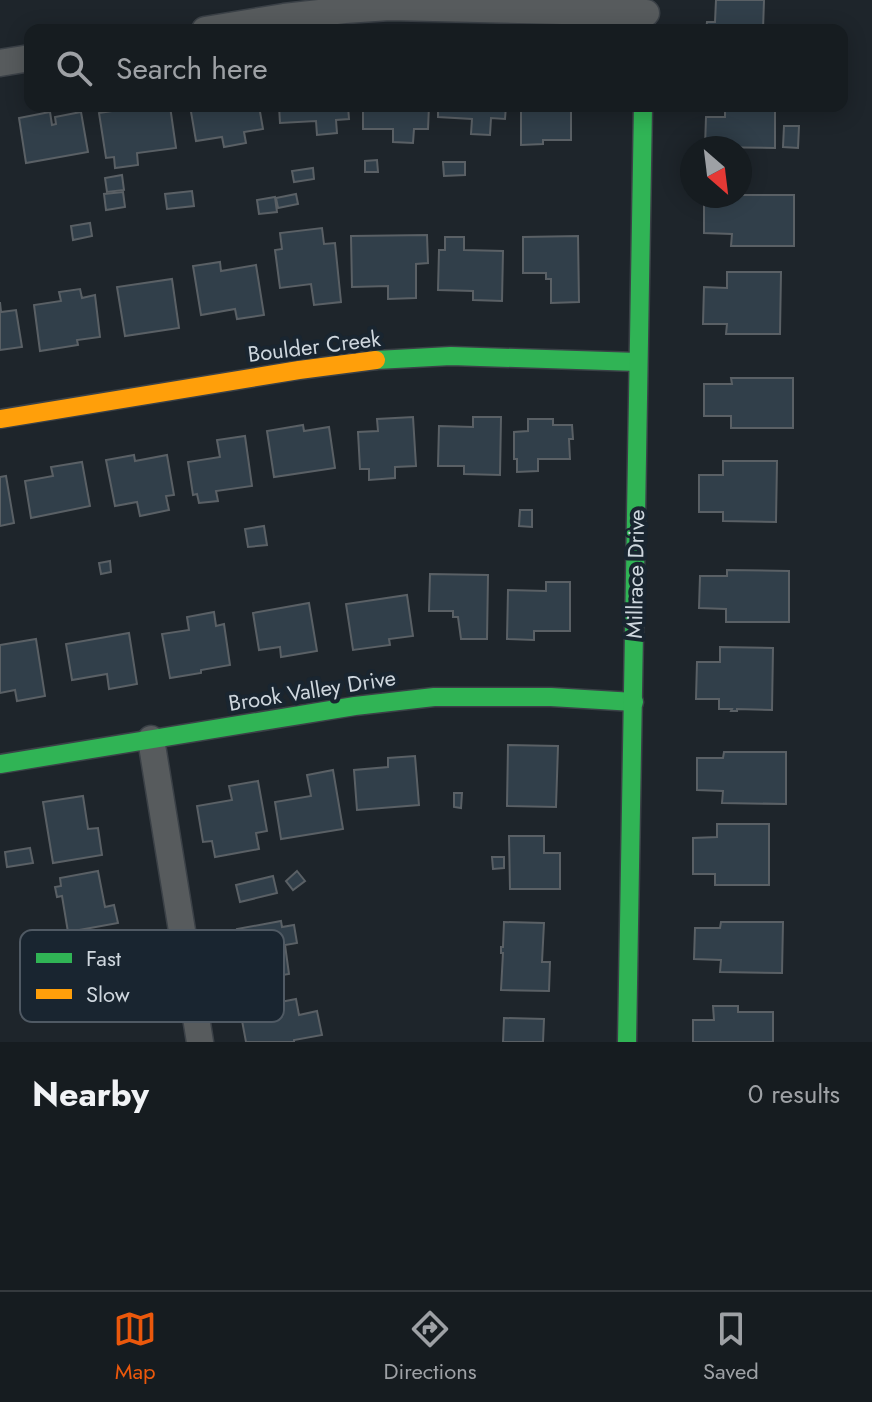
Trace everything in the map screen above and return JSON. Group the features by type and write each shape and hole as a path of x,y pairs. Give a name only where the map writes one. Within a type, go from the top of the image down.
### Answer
{"street":[{"path":"241,24 390,7 646,14"},
{"path":"0,63 24,59"},
{"name":"Millrace Drive","path":"627,1042 643,112"},
{"name":"Boulder Creek","path":"0,419 283,372 375,360 451,356 638,362"},
{"name":"Brook Valley Drive","path":"0,764 355,706 434,697 551,697 634,702"},
{"path":"151,739 182,930"},
{"path":"197,1022 200,1042"}],"building":[{"path":"716,0 764,0 763,24 707,24 715,22"},
{"path":"50,112 52,125 56,124 55,117 81,112 88,152 26,163 19,118"},
{"path":"171,112 176,148 137,153 138,165 115,168 114,157 106,158 99,113"},
{"path":"191,112 260,112 263,129 244,132 246,143 224,147 222,137 196,141"},
{"path":"279,112 348,112 349,119 336,120 337,133 317,135 316,121 280,123"},
{"path":"363,112 429,112 428,129 414,129 413,143 393,142 393,129 363,129"},
{"path":"438,112 506,112 505,119 491,118 490,135 471,134 472,119 438,117"},
{"path":"521,112 571,112 571,140 543,140 543,144 521,145"},
{"path":"725,112 775,112 775,148 752,148 752,136 705,136 706,117 725,117"},
{"path":"784,126 799,126 798,148 783,147"},
{"path":"377,160 378,172 365,172 365,161"},
{"path":"443,162 465,162 465,175 444,176"},
{"path":"313,168 314,179 294,182 292,171"},
{"path":"122,175 124,190 107,192 105,178"},
{"path":"192,191 194,206 167,209 165,194"},
{"path":"123,192 125,207 106,210 104,194"},
{"path":"296,194 298,204 278,208 276,198"},
{"path":"752,195 794,195 794,246 731,246 732,234 704,233 704,208 752,208"},
{"path":"275,197 277,212 259,214 257,200"},
{"path":"90,223 92,236 73,240 71,226"},
{"path":"322,228 324,244 335,243 341,302 314,305 311,284 280,288 275,250 282,249 280,233"},
{"path":"427,235 428,263 416,264 416,298 388,299 388,286 352,287 351,236"},
{"path":"578,236 579,302 551,303 551,279 546,279 546,273 523,273 523,237"},
{"path":"445,237 464,237 464,250 503,251 502,301 473,300 473,291 438,290 439,250 445,250"},
{"path":"220,262 221,271 256,265 264,315 237,319 235,309 201,315 193,266"},
{"path":"727,272 781,272 780,334 726,334 727,324 703,324 704,287 727,288"},
{"path":"172,279 179,328 125,336 117,287"},
{"path":"80,289 82,298 95,295 100,337 77,340 78,345 40,351 34,305 61,301 59,292"},
{"path":"0,302 1,312 16,310 22,347 0,350"},
{"path":"731,378 793,378 793,428 731,428 731,416 704,416 704,384 732,384"},
{"path":"413,417 416,466 395,467 395,478 369,480 369,469 360,469 358,432 378,431 377,419"},
{"path":"473,417 501,417 500,475 464,474 464,466 438,466 439,426 473,427"},
{"path":"528,419 553,419 553,425 572,425 570,459 538,459 538,471 517,472 514,432 528,431"},
{"path":"303,425 304,431 329,427 335,468 274,477 267,431"},
{"path":"245,436 252,486 216,491 218,501 199,503 197,494 193,495 188,462 220,457 217,440"},
{"path":"134,455 135,461 167,455 174,495 166,496 169,510 140,516 137,502 115,506 106,460"},
{"path":"723,461 777,461 776,522 723,521 723,512 699,512 699,475 723,475"},
{"path":"82,462 90,506 31,518 25,481 53,476 51,467"},
{"path":"6,476 14,523 0,526 0,477"},
{"path":"520,510 532,510 532,527 519,526"},
{"path":"264,526 267,545 248,547 245,529"},
{"path":"110,561 111,572 101,574 99,563"},
{"path":"727,570 789,571 789,622 726,622 726,609 699,608 700,576 727,576"},
{"path":"430,574 488,575 487,639 461,639 458,617 453,617 453,611 429,611"},
{"path":"546,582 570,582 570,631 534,631 534,640 507,639 508,590 546,591"},
{"path":"407,595 413,636 389,639 390,645 353,650 346,604"},
{"path":"309,603 317,651 281,657 280,647 259,650 253,613"},
{"path":"214,612 216,626 224,624 230,665 170,678 162,634 189,630 187,617"},
{"path":"129,633 137,684 109,689 107,674 72,680 66,644"},
{"path":"36,639 45,696 17,701 15,690 0,693 0,645"},
{"path":"720,647 773,648 772,710 731,711 719,709 719,699 696,699 697,662 720,662"},
{"path":"508,745 558,746 556,807 507,806"},
{"path":"724,752 786,752 786,804 722,803 723,791 697,790 697,758 723,758"},
{"path":"415,756 419,805 357,810 354,770 388,767 388,758"},
{"path":"333,770 343,829 281,839 275,802 311,796 307,775"},
{"path":"258,781 267,831 256,833 259,849 215,857 212,841 203,842 197,806 232,800 229,786"},
{"path":"454,793 462,793 461,808 454,807"},
{"path":"83,796 88,829 98,828 102,855 53,863 43,802"},
{"path":"717,824 769,824 769,885 715,885 715,874 693,874 693,838 717,837"},
{"path":"509,836 544,836 544,853 560,853 560,889 510,889"},
{"path":"30,848 33,863 7,867 5,852"},
{"path":"492,857 504,857 504,868 493,869"},
{"path":"98,871 105,907 114,905 118,923 68,930 62,896 57,897 55,887 61,886 60,878"},
{"path":"297,871 305,881 293,890 286,881"},
{"path":"273,876 277,893 240,902 236,885"},
{"path":"281,921 282,927 294,925 297,943 285,945 289,974 284,975 284,930 237,929"},
{"path":"504,922 544,923 542,962 550,962 549,991 501,990"},
{"path":"721,922 783,922 782,973 720,972 721,960 694,959 695,928 720,928"},
{"path":"296,999 299,1015 317,1011 322,1035 294,1042 246,1042 242,1022 284,1022 284,1001"},
{"path":"713,1006 738,1006 738,1012 773,1012 773,1042 693,1042 693,1020 714,1020"},
{"path":"504,1018 544,1019 543,1042 503,1042"}],"traffic: fast":[{"path":"627,1042 643,112"},
{"path":"376,360 451,356 638,362"},
{"path":"0,764 355,706 434,697 551,697 634,702"}],"traffic: slow":[{"path":"0,419 376,360"}]}
